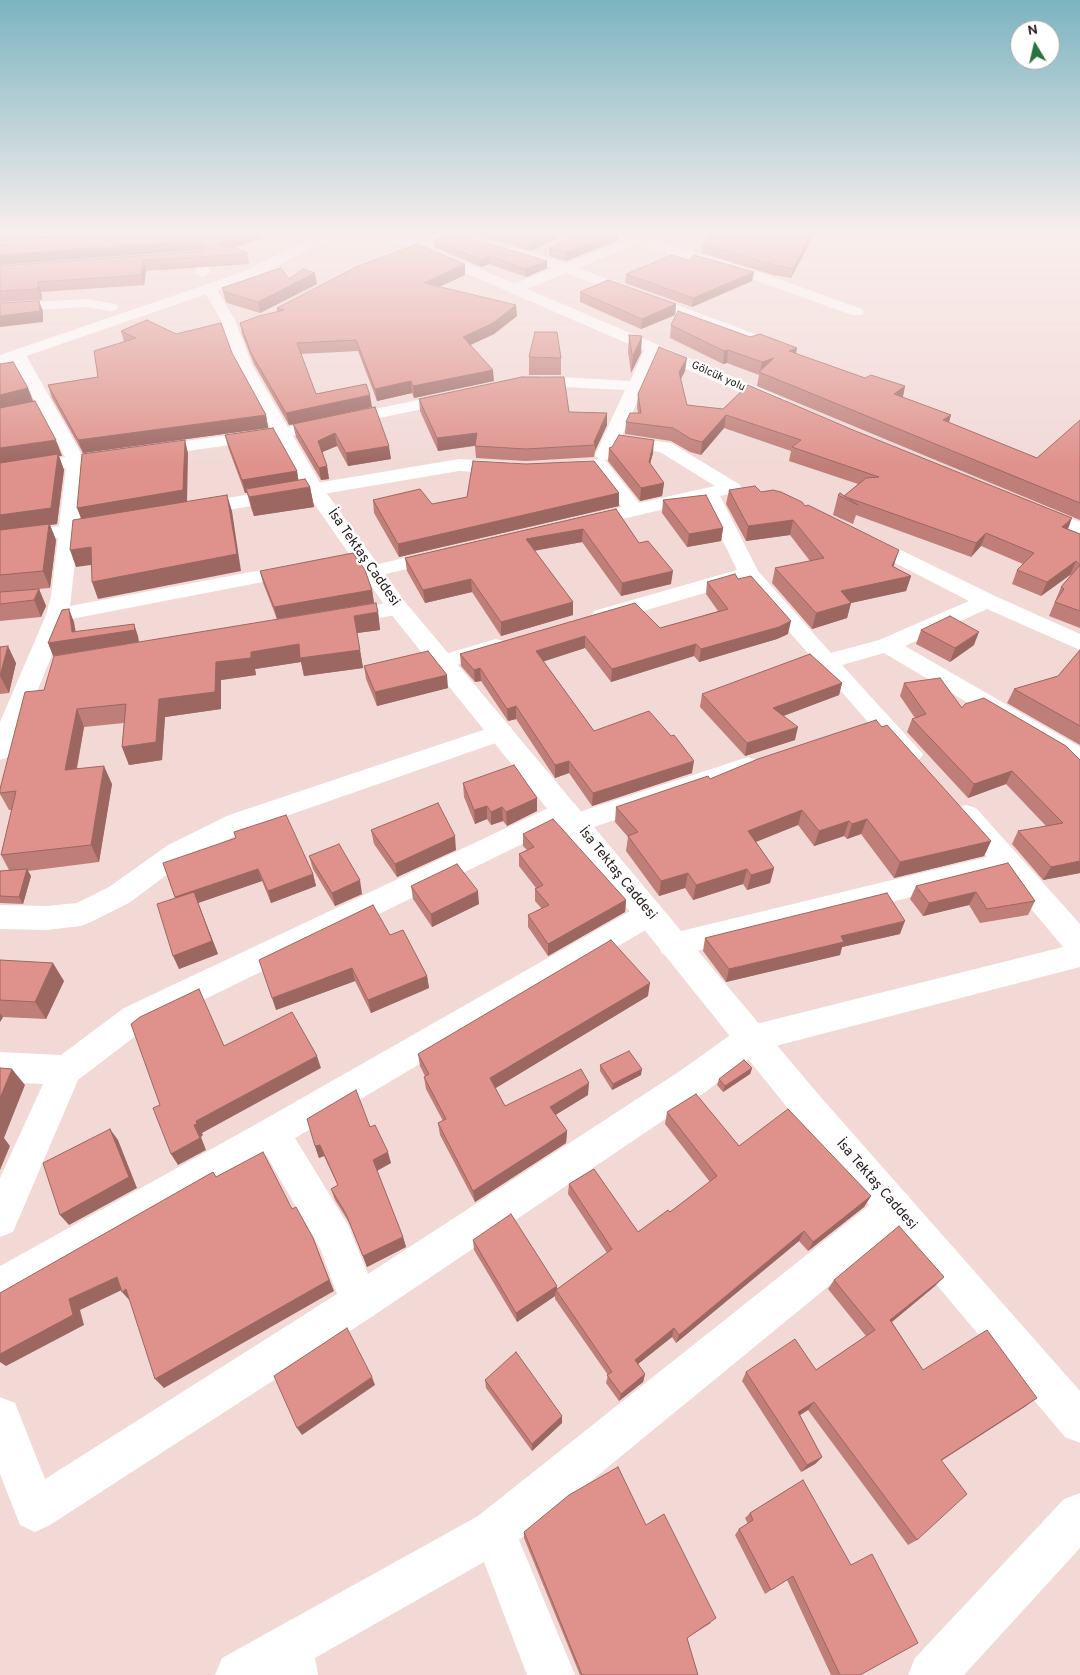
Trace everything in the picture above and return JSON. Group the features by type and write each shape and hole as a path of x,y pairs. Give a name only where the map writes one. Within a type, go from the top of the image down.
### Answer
{"main road":[{"path":"45,330 98,311"},
{"path":"0,752 44,667 68,531 76,461 38,410 9,358 121,311"},
{"name":"İsa Tektaş Caddesi","path":"224,311 228,320 239,328 244,364 314,489 359,562 571,817 673,945 895,1208 1080,1422"},
{"name":"Gölcük yolu","path":"569,311 795,410"},
{"path":"680,311 796,355"},
{"path":"599,465 653,348"},
{"path":"513,385 542,381 635,386"},
{"path":"0,474 76,461 282,433 476,393"},
{"path":"566,526 709,494 741,490 665,447 610,440"},
{"path":"177,513 459,464 535,468 599,465"},
{"path":"599,465 634,510"},
{"path":"709,494 749,573 927,774"},
{"path":"1018,504 1080,530"},
{"path":"0,540 127,521"},
{"path":"847,531 987,601 1080,643"},
{"path":"359,562 460,551"},
{"path":"54,603 314,566"},
{"path":"587,620 749,573"},
{"path":"826,662 887,645 987,601"},
{"path":"320,621 398,608"},
{"path":"443,662 520,640"},
{"path":"887,645 1080,758"},
{"path":"853,731 880,722"},
{"path":"0,918 47,918 81,914 119,895 178,852 239,822 501,732"},
{"path":"0,1219 66,1070 135,1018 571,817 770,759"},
{"path":"948,796 1080,945"},
{"path":"673,945 1008,862"},
{"path":"0,1287 272,1133 649,914"},
{"path":"0,1418 35,1510 359,1302 692,1082 752,1038 1080,956"},
{"path":"0,1066 66,1070"},
{"path":"272,1133 335,1238 359,1302"},
{"path":"239,1675 292,1661 494,1532 895,1208"},
{"path":"932,1675 1080,1516"},
{"path":"494,1532 551,1675"}],"building":[{"path":"0,311 39,311 0,316"},
{"path":"279,311 508,311 493,323 463,337 493,370 413,386 411,381 375,389 356,340 297,343 316,394 366,384 370,395 286,413 251,353 240,323"},
{"path":"624,311 660,311 642,319"},
{"path":"678,311 750,337 760,334 797,348 789,351 865,378 871,375 905,386 894,394 951,415 943,420 1037,458 1080,420 1080,503 759,372 774,358 762,362 728,350 724,351 671,325"},
{"path":"147,320 176,334 221,323 232,353 266,415 78,440 48,385 98,377 94,351 136,338 121,331"},
{"path":"535,332 557,332 561,358 529,357"},
{"path":"629,335 642,336 633,356 632,355"},
{"path":"659,347 687,358 679,372 687,405 723,409 748,385 853,430 1072,518 1062,527 1080,534 1080,565 1076,561 1047,582 1017,570 1034,553 986,533 976,543 846,497 844,496 866,478 879,477 792,447 801,440 726,415 702,442 691,439 673,428 626,422 630,413 641,413 638,394"},
{"path":"13,362 28,388 0,395 0,364"},
{"path":"522,377 564,377 569,412 607,413 594,442 595,445 526,449 475,446 477,433 437,438 419,399"},
{"path":"35,401 56,440 0,448 0,408"},
{"path":"375,407 389,446 346,453 335,433 318,441 327,466 319,468 293,424"},
{"path":"273,428 297,471 242,480 225,435"},
{"path":"619,435 654,440 649,462 664,483 641,488 609,448 612,447"},
{"path":"185,440 183,490 77,508 82,454"},
{"path":"58,454 51,508 0,515 0,463"},
{"path":"473,461 526,464 594,461 619,493 398,544 373,500 420,489 432,504 467,497"},
{"path":"305,479 310,487 249,497 246,489"},
{"path":"755,486 761,492 773,490 781,492 802,502 805,506 808,505 899,550 892,566 911,576 841,591 851,603 816,613 775,568 824,558 793,520 748,526 729,490"},
{"path":"840,493 858,505 838,495"},
{"path":"227,495 237,554 92,582 91,547 70,550 73,520"},
{"path":"706,495 723,528 689,534 663,500"},
{"path":"616,509 639,543 648,541 673,571 622,583 583,529 526,539 573,602 501,622 471,579 423,590 405,558"},
{"path":"49,524 43,571 0,575 0,530"},
{"path":"353,553 365,570 372,590 274,607 260,571"},
{"path":"1080,565 1080,611 1055,602 1064,589 1061,587"},
{"path":"735,574 738,579 751,576 791,621 779,627 701,649 696,644 612,669 585,636 536,651 594,731 649,711 671,736 674,735 694,761 593,793 569,761 555,765 516,706 507,709 480,668 474,670 460,654 635,603 660,628 728,609 707,582"},
{"path":"39,589 34,600 0,604 0,592"},
{"path":"376,603 378,612 354,616 360,650 300,658 299,644 251,652 251,658 216,662 215,692 159,699 156,742 122,747 126,704 77,709 65,770 104,766 91,845 1,855 16,791 0,793 0,789 25,692 44,690 54,656"},
{"path":"69,609 72,632 134,624 135,630 48,643 62,610"},
{"path":"950,616 979,632 955,648 921,630"},
{"path":"8,646 0,676 0,647"},
{"path":"1080,650 1080,726 1014,689 1058,676"},
{"path":"428,651 447,675 375,692 364,666"},
{"path":"810,654 842,683 773,708 798,727 747,743 702,694"},
{"path":"940,678 962,708 965,704 984,698 1066,746 1080,760 1080,861 1051,867 1018,831 1063,823 1012,771 974,784 912,719 926,714 904,683"},
{"path":"876,720 882,727 887,725 991,841 900,862 867,819 852,824 849,821 819,831 802,810 748,831 774,868 751,875 747,869 696,885 688,873 661,881 628,836 638,832 616,807 708,776 710,779 758,759"},
{"path":"514,765 537,798 506,812 502,807 491,812 487,806 474,810 463,783"},
{"path":"438,803 455,836 395,864 371,830"},
{"path":"286,815 313,874 268,891 258,869 175,897 163,863 236,838 234,832"},
{"path":"553,819 626,900 548,944 528,915 549,905 535,889 543,885 519,854 534,847 523,834"},
{"path":"339,844 360,880 332,893 309,856"},
{"path":"1008,863 1035,901 987,909 976,892 929,903 916,886"},
{"path":"457,864 478,891 431,914 411,886"},
{"path":"27,869 19,897 0,896 0,871"},
{"path":"194,892 212,941 173,956 157,904"},
{"path":"887,893 905,921 841,936 844,942 729,969 705,938"},
{"path":"373,905 390,935 403,930 427,976 368,1000 352,968 272,998 259,960"},
{"path":"611,940 650,983 490,1078 505,1106 581,1069 589,1083 550,1107 567,1131 473,1191 438,1123 446,1119 424,1077 429,1074 418,1054"},
{"path":"0,960 53,963 35,1002 0,1000"},
{"path":"199,989 224,1046 292,1012 317,1056 196,1121 197,1124 194,1125 200,1138 171,1154 153,1108 160,1105 131,1024 140,1017"},
{"path":"629,1051 642,1069 613,1084 600,1065"},
{"path":"744,1060 752,1068 725,1086 719,1079"},
{"path":"0,1068 12,1069 0,1098"},
{"path":"356,1090 370,1127 375,1125 388,1152 373,1160 403,1237 363,1256 346,1214 331,1189 338,1185 320,1145 315,1146 307,1119"},
{"path":"696,1094 739,1146 788,1109 871,1196 813,1242 804,1231 679,1335 674,1328 635,1360 645,1374 621,1394 607,1375 612,1372 556,1290 612,1249 569,1184 594,1169 638,1232 668,1210 670,1212 717,1176 667,1112"},
{"path":"110,1129 129,1177 60,1215 43,1163"},
{"path":"263,1152 292,1209 296,1207 313,1238 329,1280 155,1379 126,1289 122,1292 117,1277 69,1299 73,1315 0,1354 0,1293 213,1172 216,1177"},
{"path":"511,1214 557,1286 516,1313 473,1240"},
{"path":"899,1226 944,1277 890,1320 923,1370 987,1330 1037,1398 941,1460 967,1494 917,1540 814,1402 798,1412 822,1457 807,1465 746,1372 795,1339 816,1370 875,1330 834,1280"},
{"path":"347,1328 372,1377 297,1428 274,1376"},
{"path":"516,1352 562,1416 532,1444 485,1380"},
{"path":"618,1467 646,1525 664,1514 716,1618 687,1638 698,1675 582,1675 524,1532 569,1495"},
{"path":"803,1480 851,1565 872,1554 918,1643 860,1675 840,1675 793,1576 771,1590 739,1529 753,1520 750,1513"}]}
